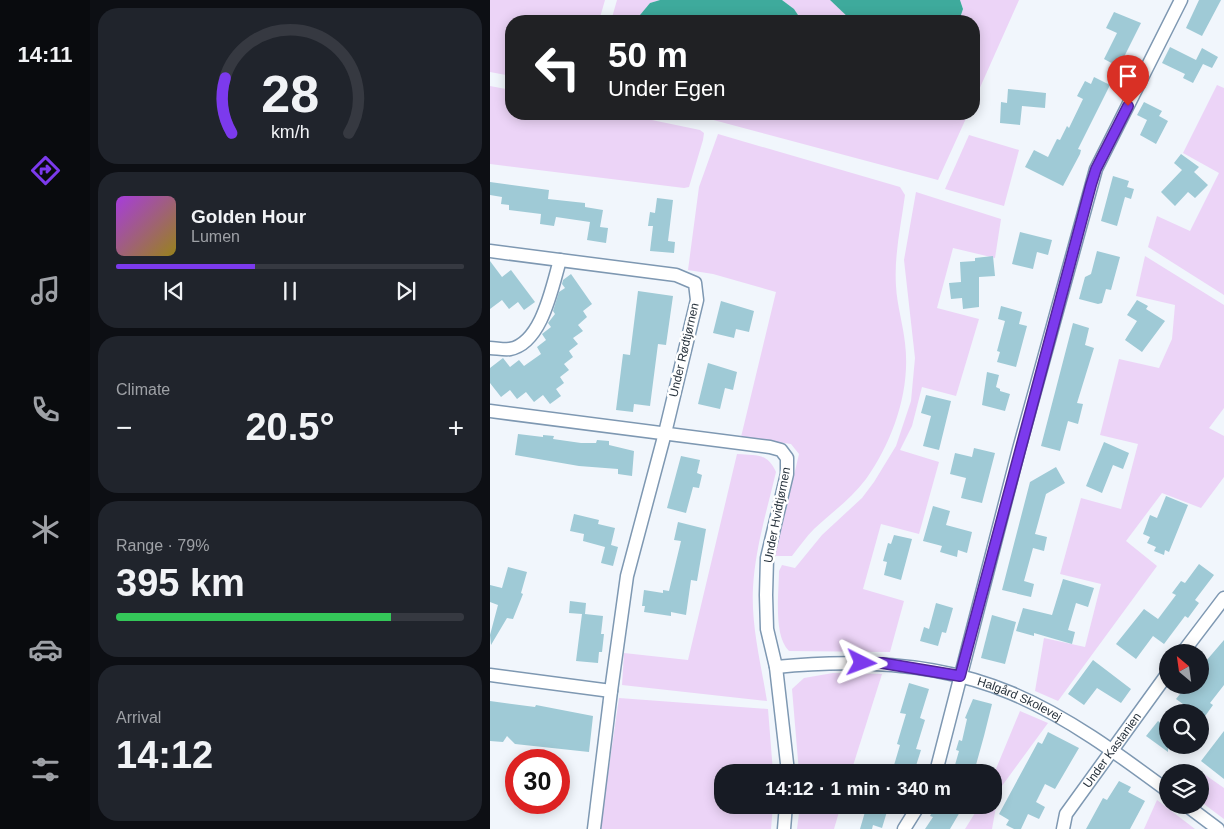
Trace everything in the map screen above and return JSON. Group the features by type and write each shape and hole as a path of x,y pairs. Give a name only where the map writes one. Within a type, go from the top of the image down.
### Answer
{"street":[{"path":"938,764 1096,169 1181,0"},
{"name":"Under Rødtjørnen","path":"490,251 676,275 695,283 697,300 665,433"},
{"path":"490,348 509,349 522,345 533,335 540,320 560,260"},
{"name":"Under Hvidtjørnen","path":"490,411 770,446 781,450 787,458 787,474 767,558 767,629 776,667"},
{"path":"594,829 627,576 665,433"},
{"path":"1189,644 1224,598"},
{"name":"Halgård Skolevej","path":"776,667 824,662 882,663 960,676 1019,696 1053,713 1111,749 1159,784"},
{"path":"776,667 787,764"},
{"path":"490,675 611,691"},
{"name":"Under Kastanien","path":"1063,829 1066,814 1111,749 1159,685"},
{"path":"784,829 785,814"},
{"path":"904,829 913,814"},
{"path":"1198,814 1218,829"}],"shaded area":[{"path":"490,0 605,0 601,15 505,15 505,75 490,72"},
{"path":"617,0 660,0 650,3 640,15 613,15"},
{"path":"660,0 782,0 794,9 798,15 640,15 650,3"},
{"path":"782,0 830,0 846,15 798,15 794,9"},
{"path":"830,0 960,0 963,9 961,15 846,15"},
{"path":"960,0 1019,0 980,88 980,15 961,15 963,9"},
{"path":"1217,85 1224,88 1224,295 1148,247 1157,216 1190,231 1219,173 1183,153"},
{"path":"490,86 505,89 505,120 652,120 700,130 704,133 689,187 684,188 490,164"},
{"path":"713,120 965,120 938,180"},
{"path":"718,134 900,187 905,195 896,263 897,293 906,361 905,379 898,414 892,432 866,479 814,529 792,556 775,556 799,454 791,444 741,437 776,292 713,274 688,270 699,187"},
{"path":"969,135 1019,150 1004,206 945,189"},
{"path":"916,192 1001,219 995,258 953,248 937,308 979,319 956,396 922,387 912,426 900,450 939,462 919,534 881,524 863,589 904,601 890,652 789,651 784,644 779,625 779,571 782,565 795,568 822,535 862,498 896,446 911,401 915,358 904,260"},
{"path":"1145,256 1224,305 1224,408 1209,428 1224,436 1224,477 1201,508 1162,493 1126,541 1157,566 1058,701 1035,691 1044,638 1085,647 1101,584 1060,574 1081,498 1121,509 1138,444 1100,435 1119,359 1159,368 1172,339 1175,305 1136,296"},
{"path":"737,454 755,455 765,458 776,472 759,544 753,588 755,631 767,701 622,685 624,653 688,660"},
{"path":"833,673 882,674 854,764 798,764 792,689 804,678"},
{"path":"619,698 768,709 772,764 714,764 714,814 772,814 771,829 600,829"},
{"path":"1020,711 1048,723 1002,786 1002,764 998,764"},
{"path":"1209,778 1224,788 1224,819 1209,808"},
{"path":"1157,800 1159,802 1159,814 1175,814 1195,829 1144,829"},
{"path":"799,814 838,814 834,829 797,829"},
{"path":"974,814 995,814 992,829 965,829"}],"building":[{"path":"1199,0 1221,0 1202,36 1186,28"},
{"path":"1114,12 1141,23 1119,67 1104,59 1117,33 1106,28"},
{"path":"1170,47 1196,60 1202,48 1218,57 1212,68 1203,64 1193,83 1183,78 1185,74 1162,63"},
{"path":"1094,77 1110,85 1078,149 1081,150 1080,154 1063,186 1025,167 1034,150 1048,157 1057,139 1060,140 1067,126 1069,128 1083,99 1077,96 1085,81 1091,84"},
{"path":"1008,89 1046,93 1045,108 1022,106 1020,125 1000,123 1001,102 1007,103"},
{"path":"1144,102 1162,111 1159,116 1168,121 1156,144 1140,135 1147,120 1137,115"},
{"path":"1181,154 1199,167 1194,172 1208,185 1195,198 1188,192 1175,206 1161,192 1182,170 1174,163"},
{"path":"1113,176 1129,181 1127,187 1134,189 1131,199 1125,197 1117,226 1101,221"},
{"path":"490,182 549,190 548,199 585,203 585,207 603,210 600,227 608,228 606,243 587,240 590,222 556,217 554,226 540,224 541,214 509,210 509,205 501,204 502,197 490,195"},
{"path":"657,198 673,200 668,241 675,242 674,253 650,251 653,226 648,226 650,212 655,213"},
{"path":"1020,232 1052,240 1048,255 1037,252 1033,269 1012,264"},
{"path":"1097,251 1120,257 1111,290 1106,289 1102,303 1098,304 1079,299 1085,277 1091,274"},
{"path":"993,256 995,276 979,277 979,307 963,309 962,298 951,299 949,283 961,282 960,262 975,261 975,258"},
{"path":"490,261 502,277 511,270 535,302 524,310 518,302 509,309 502,300 490,309"},
{"path":"571,274 592,304 583,311 587,317 578,325 583,331 573,338 578,344 569,351 573,357 564,364 569,370 560,377 564,383 556,389 561,396 550,404 543,395 534,402 526,392 517,399 510,390 501,397 490,383 490,368 503,358 510,367 519,360 524,366 541,354 537,347 546,340 542,334 551,327 548,323 555,314 553,311 559,292 565,288 562,284 563,280"},
{"path":"638,291 673,296 666,345 658,344 650,406 634,404 633,412 616,410 623,354 630,355"},
{"path":"1137,300 1148,306 1146,309 1165,321 1142,352 1125,340 1137,321 1127,315"},
{"path":"721,301 754,311 749,332 736,329 734,338 713,333"},
{"path":"1001,306 1022,312 1019,324 1027,326 1016,367 997,362 1000,352 997,351 1005,321 998,319"},
{"path":"1073,323 1089,328 1085,345 1094,348 1077,403 1083,404 1078,424 1068,421 1060,451 1041,446"},
{"path":"708,363 737,372 733,390 725,388 720,409 698,404"},
{"path":"987,372 999,375 996,387 1000,391 1010,394 1005,411 982,405"},
{"path":"926,395 951,401 939,450 923,446 931,416 921,413"},
{"path":"518,434 543,437 543,435 554,436 553,439 581,443 596,443 597,440 609,441 609,445 634,451 632,476 618,474 618,469 579,466 515,455"},
{"path":"1104,442 1129,453 1123,469 1113,465 1102,493 1086,486"},
{"path":"974,448 995,453 982,503 961,498 966,478 950,474 955,453 972,457"},
{"path":"681,456 700,460 697,473 702,475 699,488 693,487 686,513 667,508"},
{"path":"1056,467 1065,483 1046,494 1035,534 1047,537 1044,551 1033,548 1024,581 1034,584 1031,597 1002,590 1030,482"},
{"path":"1166,496 1188,505 1169,552 1165,550 1164,555 1154,551 1156,547 1147,543 1150,537 1143,534 1150,515 1157,518"},
{"path":"933,506 950,511 946,525 972,532 967,553 958,550 957,557 940,552 942,546 923,541"},
{"path":"574,514 599,520 598,524 615,528 611,545 618,547 613,566 601,563 605,547 583,541 584,534 570,531"},
{"path":"678,522 706,529 697,581 691,580 686,615 671,612 671,616 644,612 645,606 642,606 644,590 663,593 663,590 669,591 681,541 674,540"},
{"path":"894,535 912,539 901,580 884,575 887,562 883,561 888,543 891,544"},
{"path":"1199,564 1214,575 1195,600 1199,603 1188,618 1185,616 1164,644 1153,636 1136,659 1116,644 1144,609 1158,619 1176,595 1172,593 1181,581 1185,583"},
{"path":"508,567 527,572 521,593 523,594 513,619 507,618 491,645 490,635 498,605 490,602 490,585 502,588"},
{"path":"1063,579 1094,588 1088,607 1076,603 1068,630 1075,632 1072,644 1034,633 1034,636 1016,631 1023,608 1052,615"},
{"path":"570,601 586,603 585,614 603,616 601,634 604,634 602,652 599,652 598,663 576,661 582,614 569,613"},
{"path":"936,603 953,608 946,633 942,632 938,646 920,641 924,627 929,629"},
{"path":"992,615 1016,622 1005,664 981,658"},
{"path":"1224,640 1224,685 1210,703 1213,705 1209,711 1209,704 1183,704 1176,699 1180,694 1209,694 1209,658"},
{"path":"1093,660 1131,689 1121,703 1097,688 1084,705 1068,694"},
{"path":"909,683 929,689 920,718 925,720 916,749 921,750 917,764 894,764 900,745 897,744 906,714 900,713"},
{"path":"973,699 992,704 976,764 955,764 959,751 956,750 959,740 962,741 967,719 965,718"},
{"path":"490,701 535,707 536,705 593,716 589,752 515,744 507,736 503,742 490,741"},
{"path":"1158,721 1159,722 1159,745 1146,736"},
{"path":"1224,731 1224,779 1209,767 1209,764 1201,761 1206,754 1209,754 1209,751"},
{"path":"1048,732 1079,748 1055,789 1045,784 1036,802 1045,807 1039,819 1028,814 1021,829 1014,829 1006,825 1009,820 999,814 1002,814 1002,808 1038,742 1042,744"},
{"path":"1119,781 1131,787 1128,792 1145,801 1130,829 1086,829 1103,798 1107,800"},
{"path":"864,814 886,814 882,828 873,825 872,829 860,829"},
{"path":"931,814 959,814 950,829 925,829 933,817 930,816"}],"route":[{"path":"862,663 882,663 960,676 1077,232 1096,169 1128,106"}]}
